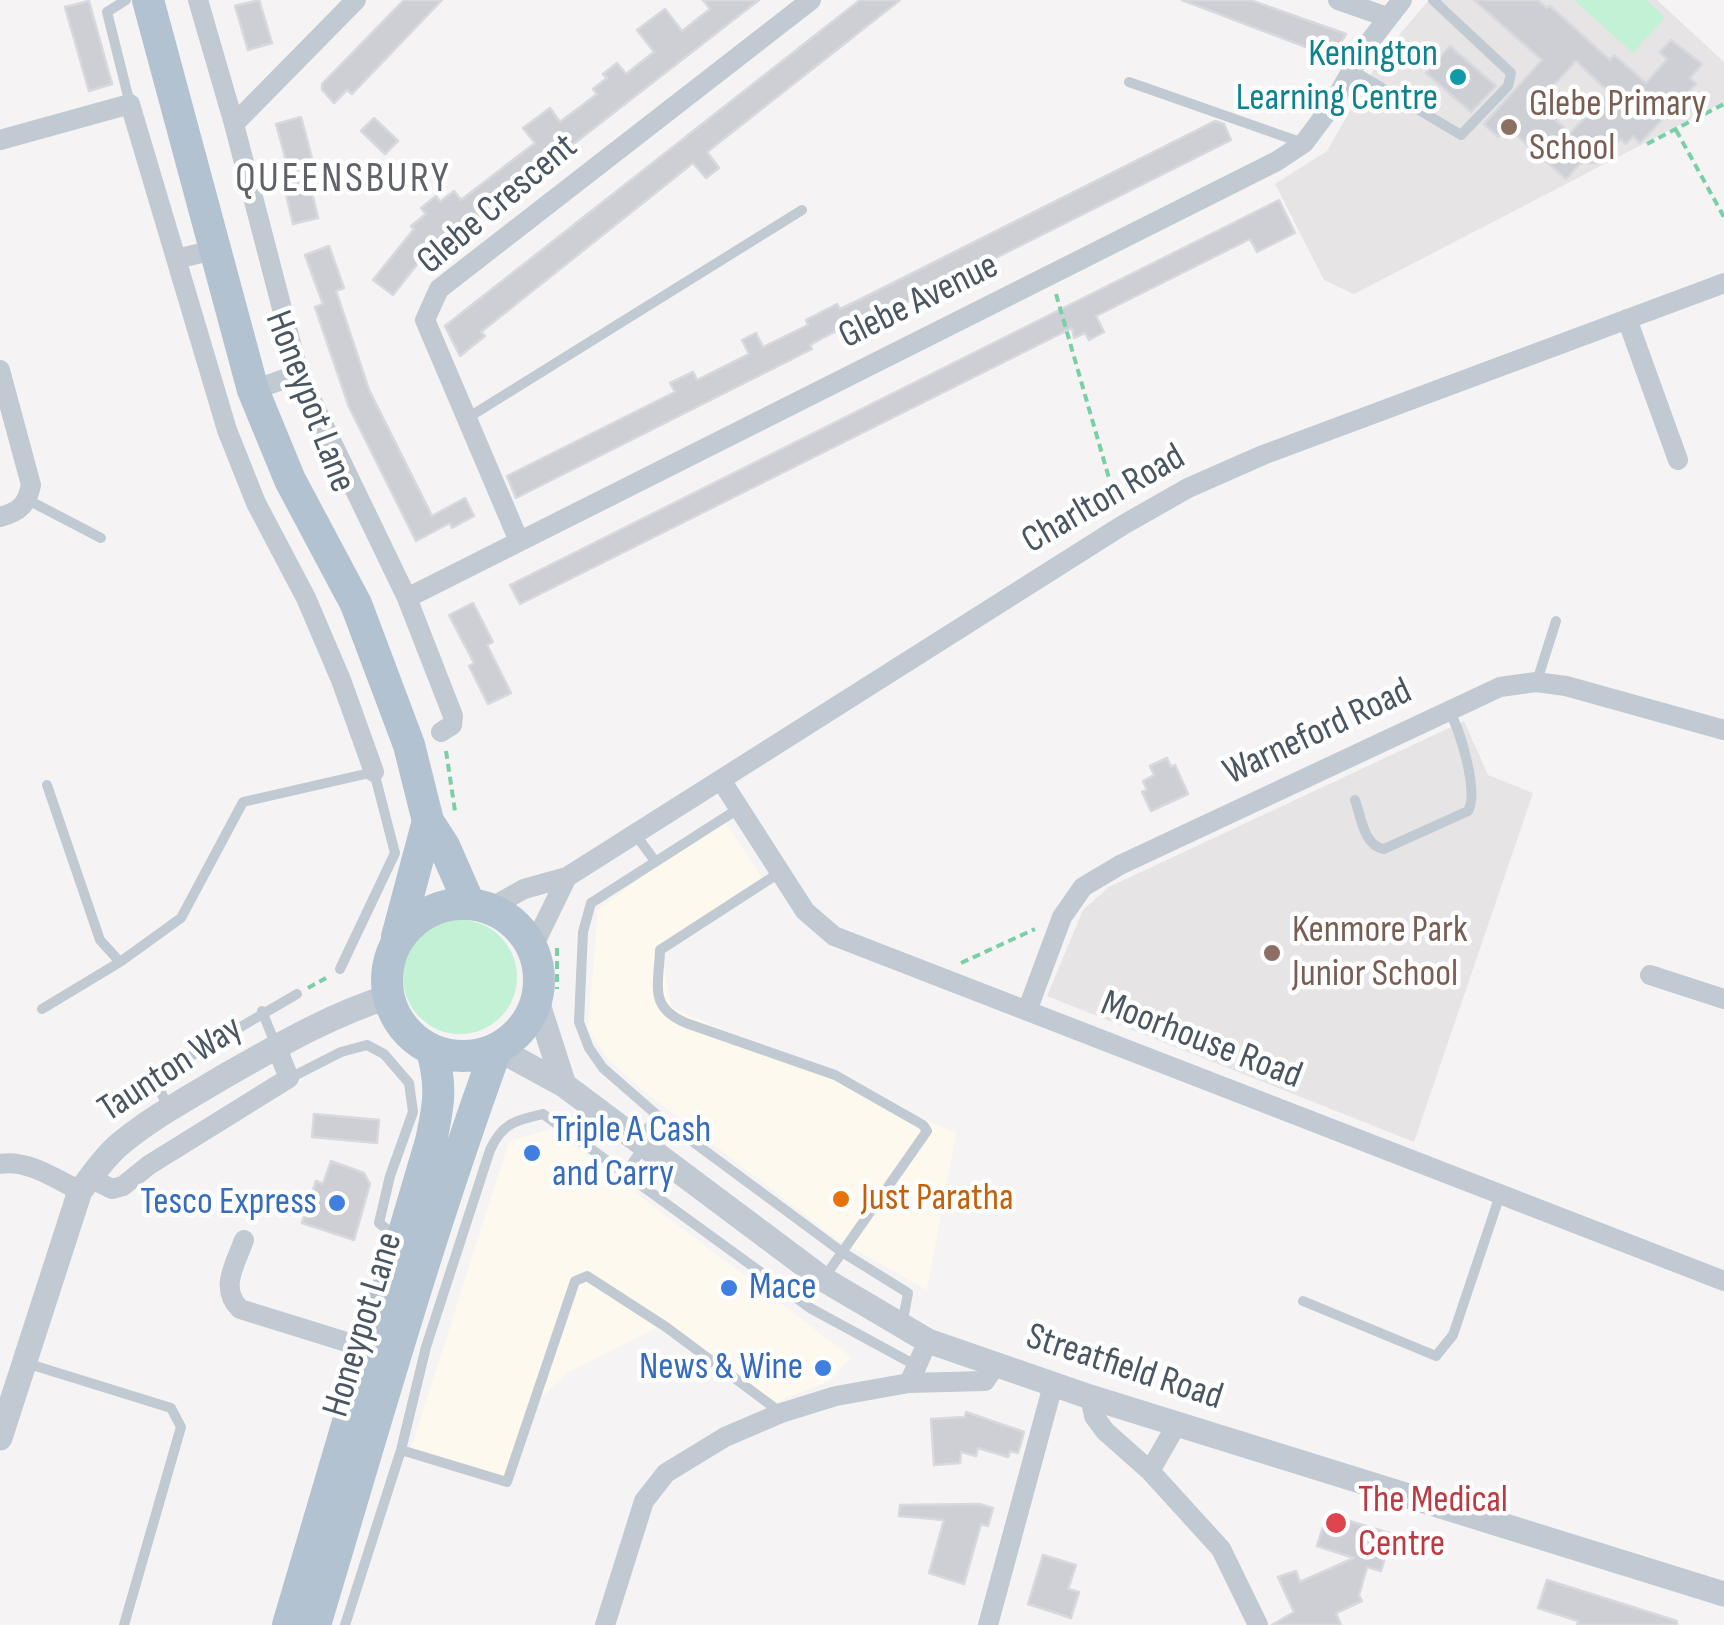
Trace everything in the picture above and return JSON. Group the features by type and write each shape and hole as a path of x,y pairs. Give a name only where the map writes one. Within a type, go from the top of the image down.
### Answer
{"main road":[{"name":"Honeypot Lane","path":"148,0 253,390 290,480 356,604 409,745 428,821 479,905"},
{"name":"Honeypot Lane","path":"394,945 428,821"},
{"path":"479,905 522,930 533,947 539,964 537,1001 520,1032 496,1049 464,1056 432,1050 410,1036 388,997 387,967 394,945 407,927 425,913 442,906 479,905"},
{"name":"Honeypot Lane","path":"315,1625 460,1198 496,1049"},
{"name":"Honeypot Lane","path":"288,1625 341,1546 369,1349 440,1100 440,1078 432,1050"}],"street":[{"name":"Honeypot Lane","path":"198,0 298,374 406,598 453,716 452,724 441,732"},
{"path":"234,124 356,0"},
{"name":"Glebe Crescent","path":"519,542 426,320 439,289 811,0"},
{"path":"1338,0 1387,17"},
{"name":"Glebe Avenue","path":"406,598 1277,162 1304,143 1402,0"},
{"path":"0,140 130,104 227,430 256,503 296,578 341,680 374,772"},
{"path":"176,259 214,250"},
{"name":"Charlton Road","path":"479,905 567,876 1123,525 1188,488 1263,455 1724,283"},
{"path":"1627,320 1678,460"},
{"path":"0,370 31,485 28,500 16,512 0,517"},
{"path":"253,390 298,374"},
{"path":"296,578 332,560"},
{"name":"Warneford Road","path":"1027,1011 1062,917 1083,888 1120,865 1500,688 1536,682 1566,686 1724,730"},
{"name":"Moorhouse Road","path":"720,780 804,911 834,936 1724,1281"},
{"path":"533,947 567,876"},
{"path":"1650,974 1724,1000"},
{"name":"Taunton Way","path":"0,1438 85,1184 119,1145 168,1110 276,1046 388,997"},
{"path":"537,1001 564,1085"},
{"path":"0,1164 32,1168 112,1189 123,1186 149,1165 289,1078 276,1046"},
{"name":"Streatfield Road","path":"496,1049 564,1085 823,1279 928,1340 1090,1397 1724,1594"},
{"path":"244,1240 228,1286 230,1299 240,1309 369,1349"},
{"path":"912,1374 928,1340"},
{"path":"605,1625 644,1501 666,1473 726,1437 781,1413 912,1374 985,1381 995,1366"},
{"path":"988,1625 1053,1385"},
{"path":"1090,1397 1094,1416 1105,1431 1150,1472 1221,1549 1258,1625"},
{"path":"1150,1472 1176,1424"}],"lane":[{"path":"126,0 107,12 130,104"},
{"path":"1352,70 1461,135 1508,86 1511,73 1433,0"},
{"path":"1129,82 1304,143"},
{"path":"469,417 802,210"},
{"path":"28,500 101,538"},
{"path":"1536,682 1556,621"},
{"path":"1356,800 1370,842 1384,849 1468,811 1472,795 1458,726 1448,710"},
{"path":"42,1009 120,962 181,918 242,802 374,772 394,853 340,968"},
{"path":"47,786 100,940 120,962"},
{"path":"738,809 591,903 583,932 579,1022 589,1048 603,1068 658,1116 842,1252 908,1293 902,1328"},
{"path":"635,834 655,860"},
{"path":"779,872 660,950 659,1003 666,1014 686,1023 835,1075 923,1125 927,1131 823,1279"},
{"path":"168,1110 154,1076 296,994"},
{"path":"262,1012 276,1046"},
{"path":"289,1078 358,1045 376,1048 401,1070 413,1096 413,1112 390,1176 379,1223 400,1239"},
{"path":"344,1625 341,1546 401,1450 460,1198 499,1130 514,1120 544,1114 810,1308 912,1374"},
{"path":"625,1174 658,1116"},
{"path":"1303,1301 1436,1356 1454,1336 1500,1194"},
{"path":"401,1450 507,1482 575,1281 587,1276 666,1326 781,1413"},
{"path":"24,1362 171,1408 180,1427 124,1625"}],"path":[{"path":"1646,144 1724,104"},
{"path":"1676,130 1724,216"},
{"path":"1050,275 1123,525"},
{"path":"441,732 450,789"},
{"path":"934,976 1062,917"},
{"path":"296,994 340,968"}],"shaded area":[{"name":"Glebe Primary School","path":"1429,0 1657,0 1724,62 1724,102 1354,294 1324,280 1275,184 1327,151 1382,55"},
{"name":"Kenmore Park Junior School","path":"1464,721 1488,775 1533,793 1414,1142 1047,996 1083,910 1109,887"},
{"path":"721,816 766,884 662,952 671,1007 956,1133 927,1290 836,1239 640,1088 607,1058 588,1029 598,910"},
{"path":"552,1129 851,1357 830,1381 774,1403 667,1323 567,1373 535,1404 503,1478 411,1449 509,1141"}],"green space":[{"path":"1574,0 1646,0 1665,17 1633,53"},
{"path":"460,920 482,924 501,936 513,955 517,977 513,999 501,1018 482,1030 460,1034 438,1030 419,1018 407,999 403,977 407,955 419,936 438,924"}],"building":[{"path":"259,0 272,43 248,50 235,6"},
{"path":"404,0 442,0 352,94 347,90 334,103 322,90 322,84"},
{"path":"703,0 759,0 433,253 429,249 393,295 373,280 414,229 411,226 426,214 421,208 436,196 440,202 454,191 461,200 535,143 523,128 550,108 560,122 597,94 593,89 617,63 626,74 654,52 637,30 665,9 682,31 710,9"},
{"path":"860,0 900,0 707,152 719,168 706,178 693,163 481,332 485,336 460,356 445,326"},
{"path":"1182,0 1250,0 1346,34 1328,67 1307,60 1311,49"},
{"path":"1474,0 1537,0 1547,8 1550,6 1610,60 1614,55 1646,83 1667,59 1660,52 1671,40 1702,64 1690,78 1696,84 1640,143 1633,136 1626,144 1620,139 1603,159 1581,163 1566,179 1513,132 1507,139 1501,134 1498,137 1484,124 1542,60","holes":["1576,61 1610,93 1570,133 1537,103"]},
{"path":"89,1 112,84 89,91 65,7"},
{"name":"Kenington Learning Centre","path":"1450,46 1496,86 1471,112 1426,73"},
{"path":"301,117 313,162 305,164 318,218 293,224 282,177 290,175 276,124"},
{"path":"374,118 398,141 385,154 361,131"},
{"path":"1215,121 1224,124 1231,140 856,328 854,323 832,333 810,345 812,349 516,498 507,476 675,392 670,383 693,372 697,380 749,354 742,340 756,333 763,347 808,325 806,320 837,304 840,309 861,299"},
{"path":"1279,200 1295,233 1257,252 1250,239 1096,316 1104,332 1089,340 1085,333 1074,338 1072,328 520,604 510,585"},
{"path":"329,246 344,288 336,291 369,390 432,516 465,498 474,516 452,528 450,523 416,541 349,407 315,307 323,304 305,255"},
{"path":"473,603 493,642 487,645 511,693 488,704 469,666 474,663 449,615"},
{"path":"1167,758 1171,767 1175,765 1188,794 1151,811 1142,792 1147,790 1143,781 1154,775 1150,766"},
{"path":"314,1114 379,1120 377,1143 312,1137"},
{"name":"Tesco Express","path":"331,1161 364,1173 370,1184 354,1240 302,1223 316,1181 323,1184"},
{"path":"966,1412 1024,1432 1018,1453 1010,1451 1008,1457 978,1448 976,1456 961,1452 960,1463 934,1465 931,1419 965,1417"},
{"path":"979,1504 993,1508 988,1526 981,1524 964,1584 929,1573 944,1520 899,1516 900,1505"},
{"path":"1327,1514 1392,1534 1381,1571 1367,1567 1359,1595 1362,1601 1336,1613 1341,1625 1272,1625 1294,1612 1278,1577 1296,1571 1300,1582 1354,1558 1317,1546"},
{"path":"1043,1555 1076,1565 1068,1589 1079,1592 1071,1618 1028,1604"},
{"path":"1547,1580 1677,1621 1677,1625 1577,1625 1578,1621 1538,1608"}],"place":[{"name":"Kenington Learning Centre","path":"1458,77"},
{"name":"Glebe Primary School","path":"1509,127"},
{"name":"Kenmore Park Junior School","path":"1272,953"},
{"name":"Triple A Cash and Carry","path":"532,1153"},
{"name":"Just Paratha","path":"841,1199"},
{"name":"Tesco Express","path":"337,1203"},
{"name":"Mace","path":"729,1288"},
{"name":"News & Wine","path":"823,1368"},
{"name":"The Medical Centre","path":"1336,1523"}],"district":[{"name":"QUEENSBURY","path":"343,180"}]}
